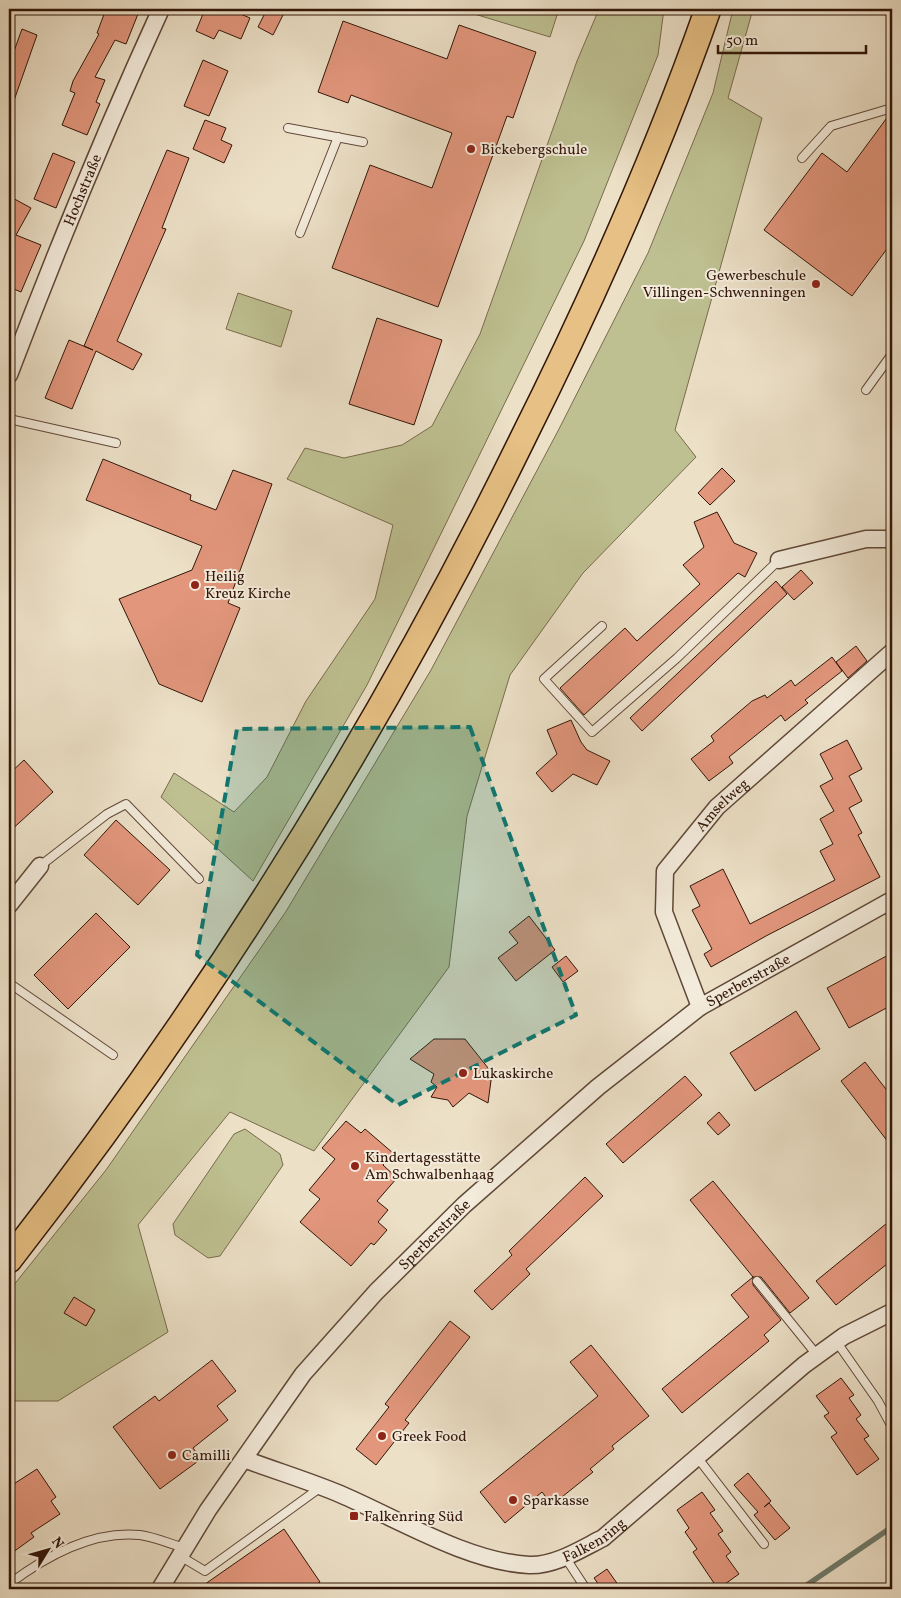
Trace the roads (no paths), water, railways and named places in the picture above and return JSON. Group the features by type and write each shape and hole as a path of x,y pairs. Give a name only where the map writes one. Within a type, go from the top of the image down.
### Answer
{"main road":[{"path":"9,1260 102,1136 233,947 295,850 402,669 501,483 592,293 675,99 708,9"}],"street":[{"name":"Hochstraße","path":"9,375 45,279 123,93 161,9"},
{"path":"780,560 866,539 892,540"},
{"name":"Amselweg","path":"700,1007 664,912 665,871 717,807 892,652"},
{"path":"9,905 40,866"},
{"name":"Sperberstraße","path":"160,1589 182,1552 303,1374 376,1292 464,1205 590,1094 700,1007 892,900"},
{"name":"Falkenring","path":"244,1459 321,1487 466,1550 504,1562 530,1565 565,1557 603,1538 817,1355 836,1341 892,1312"}],"lane":[{"path":"802,158 831,126 892,108"},
{"path":"288,128 363,142"},
{"path":"300,233 338,137"},
{"path":"866,390 892,354"},
{"path":"9,419 116,443"},
{"path":"602,626 544,679 592,732 677,658 780,560"},
{"path":"40,866 107,814 126,804 199,879"},
{"path":"9,983 114,1055"},
{"path":"757,1281 817,1355"},
{"path":"836,1341 878,1401 892,1427"},
{"path":"697,1457 764,1544"},
{"path":"9,1584 34,1565 75,1544 118,1534 142,1535 182,1552 205,1571 321,1487"},
{"path":"565,1557 586,1589"}],"waterway":[{"path":"801,1589 892,1527"}],"place":[{"name":"Bickebergschule","path":"471,149"},
{"name":"Gewerbeschule Villingen-Schwenningen","path":"816,284"},
{"name":"Heilig Kreuz Kirche","path":"195,585"},
{"name":"Lukaskirche","path":"463,1073"},
{"name":"Kindertagesstätte Am Schwalbenhaag","path":"355,1166"},
{"name":"Greek Food","path":"382,1436"},
{"name":"Camilli","path":"172,1455"},
{"name":"Sparkasse","path":"513,1500"},
{"name":"Falkenring Süd","path":"354,1516"}]}
